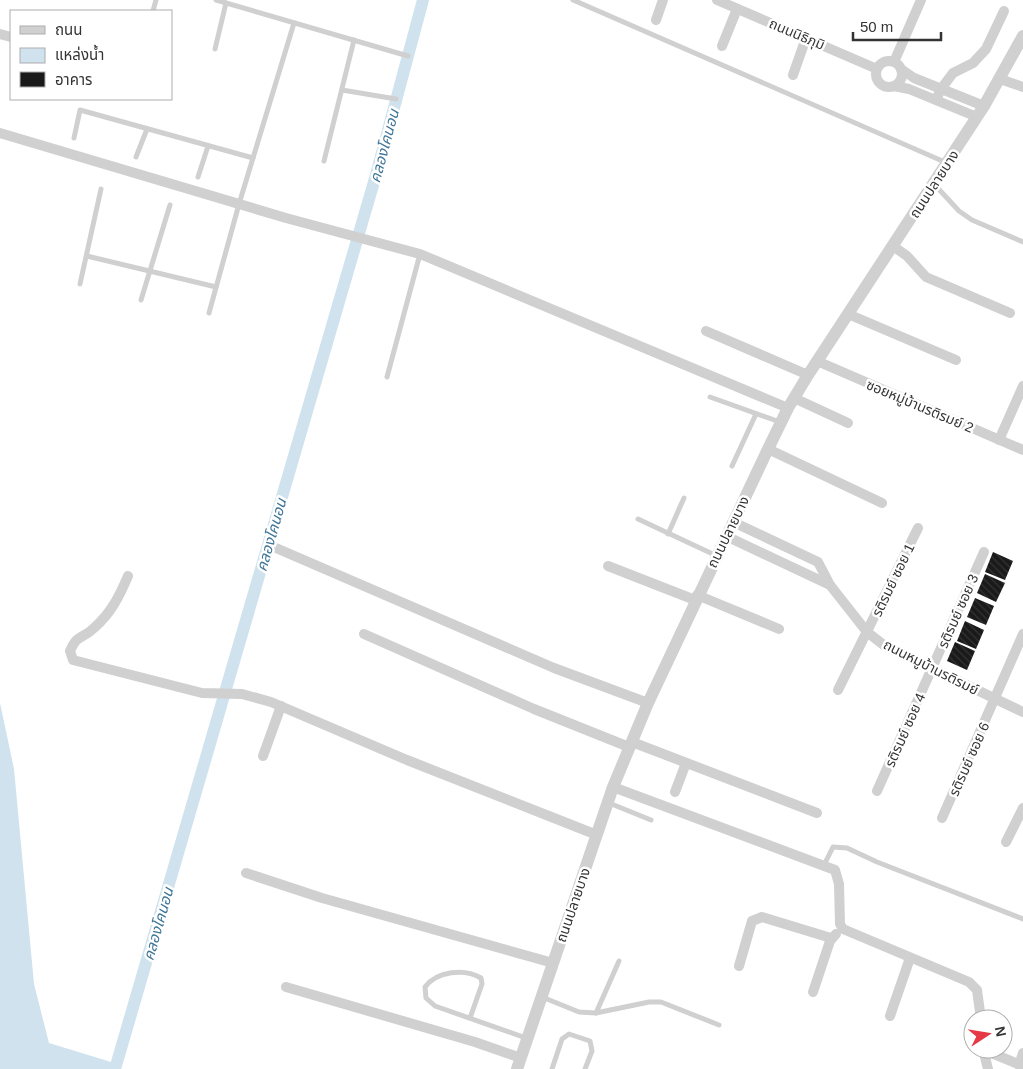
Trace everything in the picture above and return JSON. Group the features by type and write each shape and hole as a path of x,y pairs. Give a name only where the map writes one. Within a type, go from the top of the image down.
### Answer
{"street":[{"path":"656,20 663,0"},
{"name":"ถนนนิธิภุมิ","path":"716,0 877,69"},
{"path":"894,86 901,79 898,65 920,0"},
{"path":"722,46 737,9"},
{"path":"936,100 941,89 953,73 973,63 983,54 1004,11"},
{"name":"ถนนปลายบาง","path":"519,1064 613,787 630,745 696,598 781,422 808,374 981,112 1023,36"},
{"path":"793,75 806,38"},
{"path":"884,62 898,65 914,78 941,89 981,112 936,100 909,89 889,87 880,83 876,74 877,69 884,62"},
{"path":"1000,79 1023,87"},
{"path":"0,133 239,204 420,254 791,403 848,423"},
{"path":"893,246 907,256 926,277 1010,313"},
{"path":"848,314 956,360"},
{"path":"706,331 808,374"},
{"name":"ซอยหมู่บ้านรติรมย์ 2","path":"817,361 1023,450"},
{"path":"998,440 1023,386"},
{"path":"768,449 882,503"},
{"name":"ถนนหมูบ้านรติรมย์","path":"733,522 818,562 830,585 867,632 899,654 1023,712"},
{"name":"รติรมย์ ซอย 1","path":"838,690 918,528"},
{"path":"726,536 830,585"},
{"path":"276,548 554,668 648,704"},
{"name":"รติรมย์ ซอย 3","path":"932,670 984,552"},
{"path":"608,566 779,630"},
{"path":"128,576 117,603 94,628 76,638 70,652 73,660 161,684 214,695 232,693 258,698 597,835"},
{"path":"364,634 534,709 630,745 686,763 817,813"},
{"name":"รติรมย์ ซอย 6","path":"942,818 996,700 1023,634"},
{"name":"รติรมย์ ซอย 4","path":"877,791 932,670"},
{"path":"263,756 281,706"},
{"path":"674,792 686,763"},
{"path":"613,787 836,870 839,884 840,924 843,929 969,982 977,990 980,1009"},
{"path":"1006,842 1023,808"},
{"path":"246,873 322,898 553,963"},
{"path":"739,966 752,922 762,917 831,938"},
{"path":"813,992 831,938 843,929"},
{"path":"890,1016 910,958"},
{"path":"286,987 475,1042 519,1064"},
{"path":"1005,1059 1021,1066 1023,1052"}],"lane":[{"path":"216,0 408,56"},
{"path":"573,0 948,163"},
{"path":"215,49 226,3"},
{"path":"209,313 239,204 294,23"},
{"path":"324,161 354,40"},
{"path":"342,90 396,99"},
{"path":"74,138 80,110 253,158"},
{"path":"136,157 147,129"},
{"path":"198,177 208,146"},
{"path":"934,184 959,211 972,220 1023,242"},
{"path":"80,284 101,189"},
{"path":"141,300 170,205"},
{"path":"387,377 420,254"},
{"path":"87,256 216,287"},
{"path":"710,397 781,422"},
{"path":"732,466 756,414"},
{"path":"668,534 684,498"},
{"path":"638,519 717,556"},
{"path":"608,802 651,820"},
{"path":"824,864 833,847 847,848 877,862 1023,919"},
{"path":"596,1012 619,960"},
{"path":"470,1018 482,984 481,978 476,975 444,972 430,980 425,987 426,998 435,1006 528,1039"},
{"path":"542,997 579,1012 596,1012 650,1002 661,1002 720,1025"},
{"path":"552,1069 562,1039 569,1034 590,1041 592,1051 585,1069"}],"water":[{"path":"0,703 14,769 34,984 49,1043 111,1062 110,1069 0,1069"}],"building":[{"path":"993,552 1013,561 1005,580 985,572"},
{"path":"985,574 1005,583 996,602 977,593"},
{"path":"975,598 994,606 986,625 967,617"},
{"path":"965,621 984,630 976,649 957,641"},
{"path":"955,642 975,651 967,670 947,661"}],"waterway":[{"name":"คลองโคนอน","path":"115,1069 376,175 423,0"}]}
